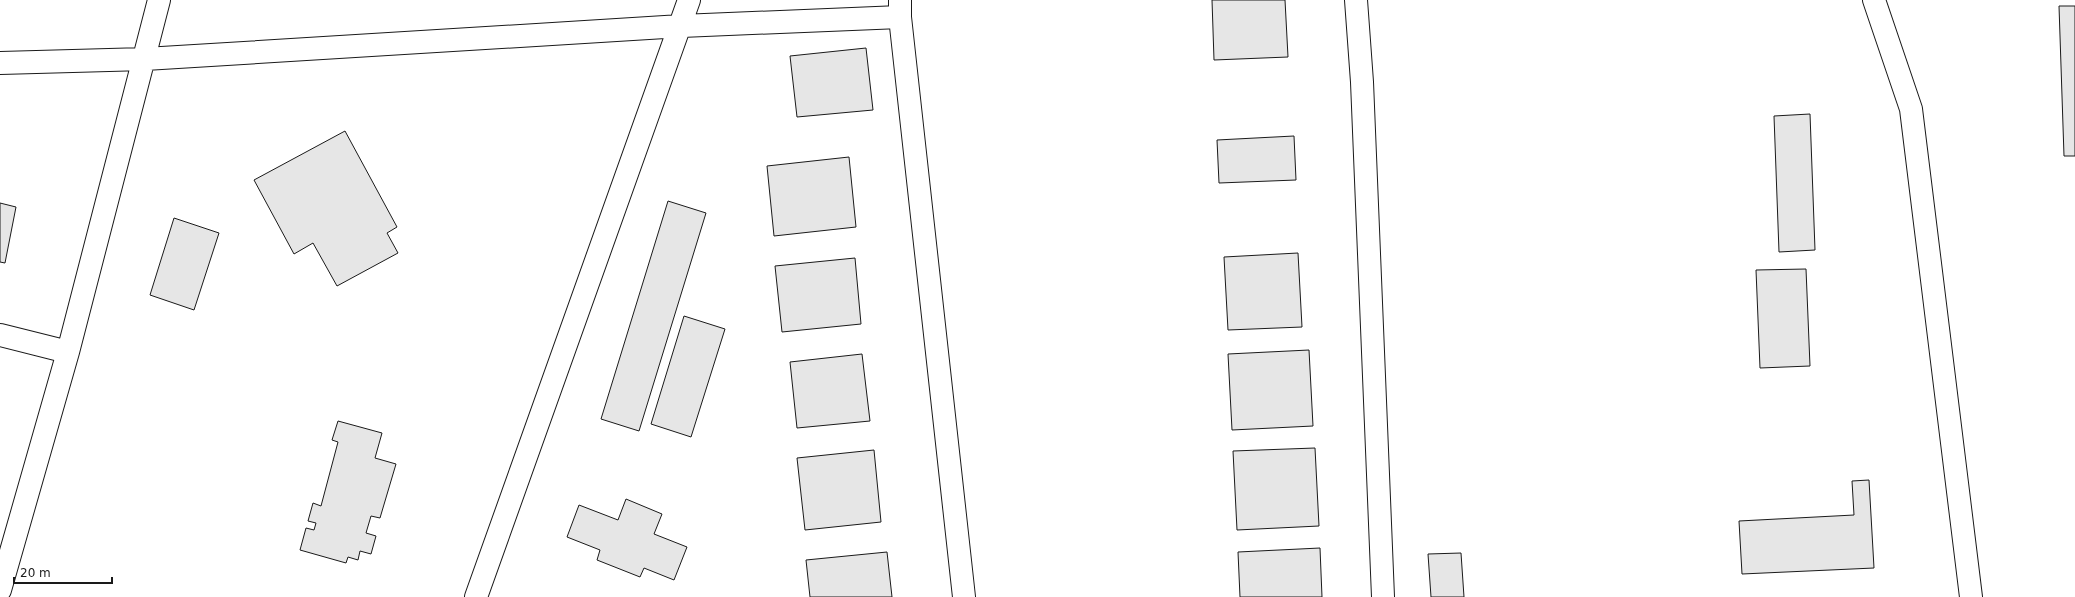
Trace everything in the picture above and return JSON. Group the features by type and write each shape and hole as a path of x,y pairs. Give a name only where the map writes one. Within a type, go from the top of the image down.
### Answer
{"street":[{"path":"0,590 68,352 146,59 159,0"},
{"path":"476,597 681,26 688,0"},
{"path":"1356,0 1362,82 1382,597"},
{"path":"1874,0 1911,109 1971,597"},
{"path":"0,62 146,59 681,26 900,8 964,597"},
{"path":"0,335 68,352"}],"building":[{"path":"1212,0 1285,0 1288,57 1214,60"},
{"path":"2059,6 2075,6 2075,156 2064,156"},
{"path":"866,48 873,110 797,117 790,56"},
{"path":"1810,114 1815,250 1779,252 1774,116"},
{"path":"345,131 397,227 387,233 398,253 337,286 313,243 294,254 254,180"},
{"path":"1294,136 1296,180 1219,183 1217,140"},
{"path":"849,157 856,227 774,236 767,166"},
{"path":"668,201 706,213 639,431 601,419"},
{"path":"0,203 16,207 5,263 0,262"},
{"path":"174,218 219,233 194,310 150,295"},
{"path":"1298,253 1302,327 1228,330 1224,257"},
{"path":"855,258 861,324 782,332 775,266"},
{"path":"1806,269 1810,366 1760,368 1756,270"},
{"path":"684,316 725,329 691,437 651,424"},
{"path":"1309,350 1313,426 1232,430 1228,354"},
{"path":"862,354 870,421 797,428 790,362"},
{"path":"338,421 382,433 375,458 396,464 380,518 371,516 366,533 376,536 371,554 360,551 358,560 348,557 346,563 300,550 306,528 314,530 316,523 308,521 313,503 321,506 338,442 332,440"},
{"path":"1315,448 1319,526 1237,530 1233,451"},
{"path":"874,450 881,522 805,530 797,458"},
{"path":"1869,480 1874,568 1742,574 1739,521 1854,515 1852,481"},
{"path":"626,499 662,514 654,534 687,547 674,580 644,568 640,577 597,560 600,550 567,537 579,505 618,520"},
{"path":"1320,548 1322,597 1240,597 1238,552"},
{"path":"887,552 892,597 810,597 806,560"},
{"path":"1461,553 1464,597 1431,597 1428,554"}]}
